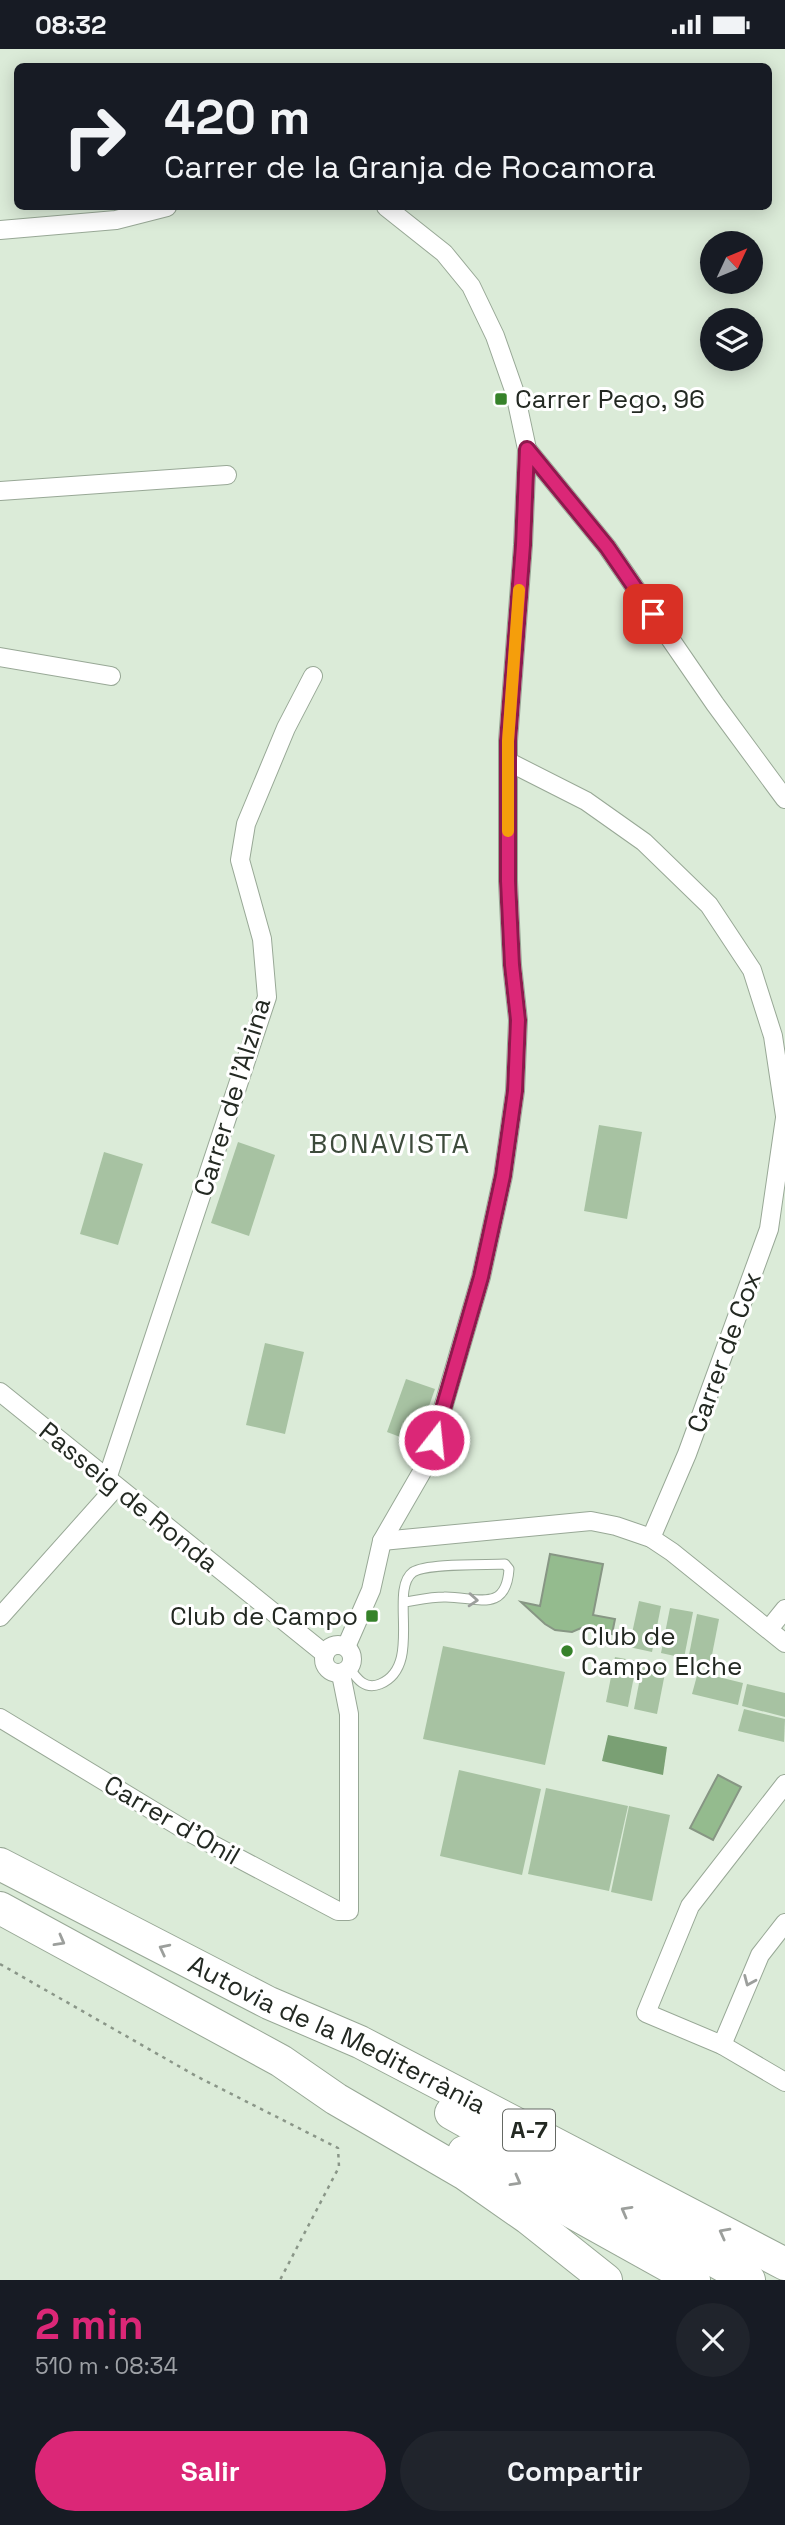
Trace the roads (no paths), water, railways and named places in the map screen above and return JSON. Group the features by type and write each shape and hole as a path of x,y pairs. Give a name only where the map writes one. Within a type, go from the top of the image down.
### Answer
{"highway":[{"name":"Autovia de la Mediterrània","path":"0,1864 268,2003 360,2042 785,2264"},
{"name":"Autovia de la Mediterrània","path":"0,1908 281,2061 336,2099 465,2174 528,2218 606,2280"},
{"path":"268,2003 358,2061 749,2280"},
{"path":"281,2061 354,2092 694,2280"}],"street":[{"path":"0,230 116,220 155,210"},
{"path":"346,1647 371,1590 382,1541 427,1463 481,1277 503,1176 515,1091 518,1020 508,881 508,741 523,545 527,449 515,394 495,336 471,286 444,253 390,210"},
{"path":"527,449 607,547 715,704 785,799"},
{"path":"0,491 227,475"},
{"path":"0,657 111,676"},
{"name":"Carrer de l'Alzina","path":"0,1617 111,1483 267,997 262,940 240,860 246,824 286,728 313,676"},
{"name":"Carrer de Cox","path":"509,762 586,801 644,842 709,905 752,970 774,1036 785,1117 769,1229 687,1454 651,1538"},
{"name":"Passeig de Ronda","path":"0,1392 325,1654"},
{"path":"382,1541 591,1521 616,1526 651,1538 785,1643"},
{"path":"769,1629 785,1609"},
{"path":"331,1646 346,1647 353,1660 345,1671 336,1674 324,1664 325,1654 331,1646"},
{"name":"Carrer d'Onil","path":"0,1718 186,1831 338,1911 349,1911 349,1714 345,1671"},
{"path":"785,1784 690,1906 646,2013 722,2045 785,2082"},
{"path":"722,2045 760,1955 785,1923"}],"lane":[{"path":"345,1671 367,1686 388,1681 395,1673 402,1653 405,1583 412,1573 425,1567 505,1564 509,1569 508,1581 502,1594 493,1600 446,1597 405,1602"}],"place":[{"name":"Carrer Pego, 96","path":"501,399"},
{"name":"Club de Campo","path":"372,1616"},
{"name":"Club de Campo Elche","path":"567,1651"}],"district":[{"name":"BONAVISTA","path":"390,1143"}]}
